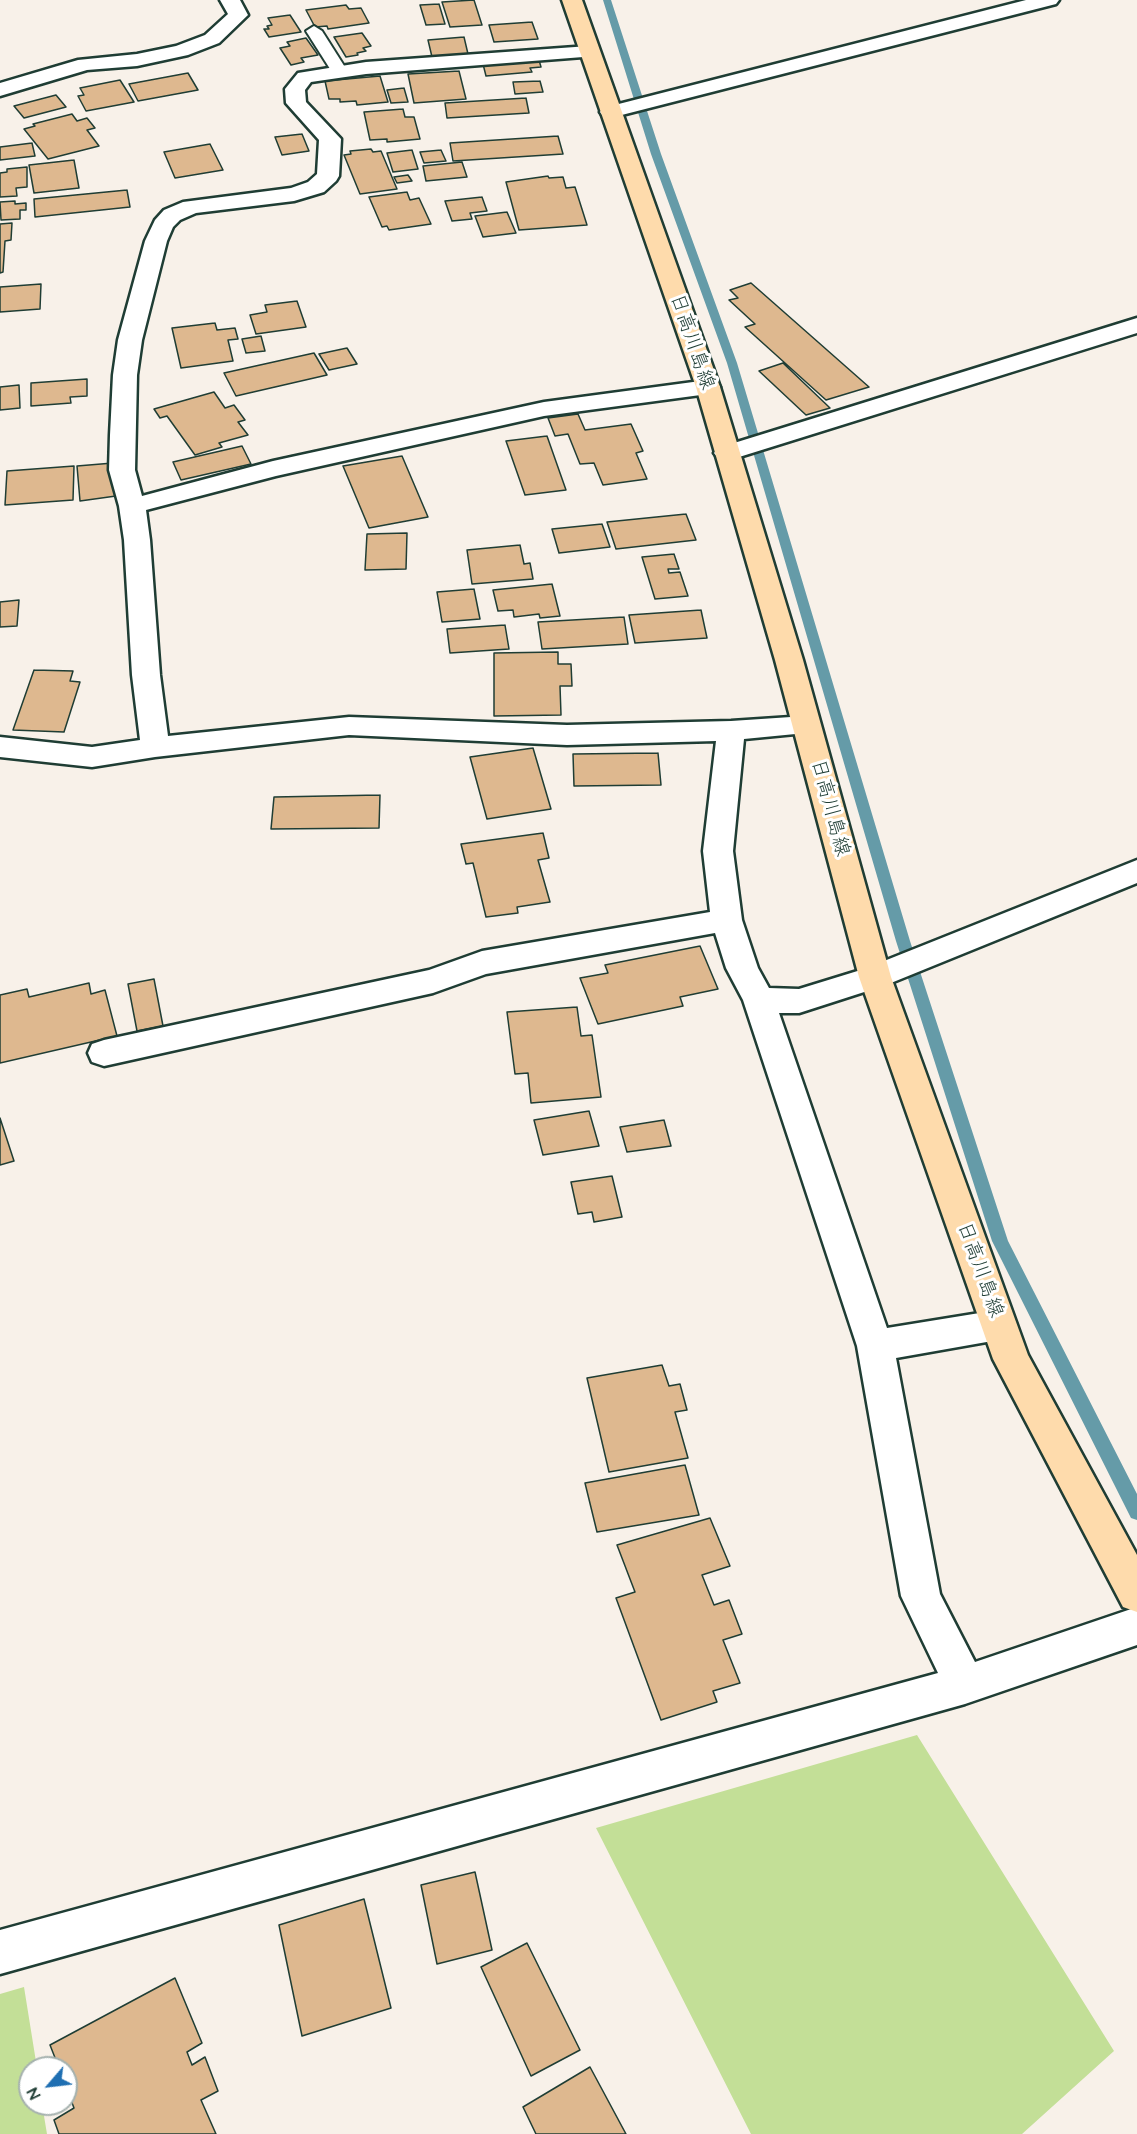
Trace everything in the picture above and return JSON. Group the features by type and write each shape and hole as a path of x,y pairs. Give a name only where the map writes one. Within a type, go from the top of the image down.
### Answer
{"main road":[{"name":"日高川島線","path":"572,0 708,387 806,725 874,977 1011,1359 1137,1594"}],"street":[{"path":"0,90 85,64 137,60 181,51 212,39 238,15 230,0"},
{"path":"610,112 1049,0"},
{"path":"154,747 132,506 122,470 125,375 130,340 156,242 163,225 172,215 191,207 294,194 316,188 328,176 330,139 297,103 295,89 305,77 439,62 589,52"},
{"path":"727,453 1137,325"},
{"path":"132,506 273,469 544,409 708,387"},
{"path":"0,747 92,757 154,747 349,726 567,735 731,731 806,725"},
{"path":"731,731 718,851 726,920 742,968 759,1000 875,1346 921,1596 964,1685"},
{"path":"759,1000 799,1001 874,977 1137,871"},
{"path":"104,1053 434,981 482,963 726,920"},
{"path":"875,1346 998,1325"},
{"path":"0,1952 964,1685 1137,1626"}],"lane":[{"path":"314,31 340,72"}],"green space":[{"path":"917,1735 1114,2051 1022,2134 751,2134 596,1828"},
{"path":"24,1987 35,2056 18,2056 18,2116 44,2116 47,2134 0,2134 0,1994"}],"building":[{"path":"474,0 482,25 450,27 442,2"},
{"path":"439,4 445,24 426,25 420,5"},
{"path":"346,5 349,9 361,8 369,23 328,29 327,26 315,27 306,10"},
{"path":"290,15 301,32 269,37 264,29 269,29 267,26 272,25 268,18"},
{"path":"532,22 538,39 494,42 489,25"},
{"path":"362,33 371,46 363,48 366,51 357,53 358,55 346,57 334,37"},
{"path":"464,37 468,54 432,57 428,40"},
{"path":"306,38 318,55 301,58 304,62 291,65 280,48 290,46 287,42"},
{"path":"539,60 541,67 530,68 532,72 486,76 483,64"},
{"path":"459,71 466,99 414,103 408,74"},
{"path":"188,73 198,90 138,101 129,84"},
{"path":"380,76 388,102 357,105 356,101 340,102 340,99 329,99 325,81"},
{"path":"120,80 134,102 86,111 78,96 84,95 80,88"},
{"path":"540,81 543,92 515,94 513,82"},
{"path":"404,88 408,102 391,103 387,90"},
{"path":"56,95 66,107 24,118 14,106"},
{"path":"526,98 529,113 447,118 445,103"},
{"path":"403,109 405,117 414,117 420,139 387,142 387,139 370,140 364,112"},
{"path":"72,114 77,121 87,118 95,128 87,130 99,146 48,159 24,129 35,126 33,124"},
{"path":"302,134 309,151 282,155 275,137"},
{"path":"558,136 563,154 453,161 450,143"},
{"path":"32,143 35,156 0,160 0,147"},
{"path":"210,144 223,170 175,178 164,152"},
{"path":"371,149 373,152 381,151 397,189 360,194 344,155 351,154 350,151"},
{"path":"412,150 418,169 393,172 387,153"},
{"path":"441,150 446,161 424,163 420,152"},
{"path":"74,160 79,188 34,193 29,165"},
{"path":"462,162 467,177 426,181 423,166"},
{"path":"27,167 27,187 16,188 17,196 0,197 0,173 7,172 7,169"},
{"path":"408,175 412,181 397,183 394,177"},
{"path":"548,176 549,178 563,177 566,188 575,187 587,225 519,230 506,182"},
{"path":"127,190 130,207 35,217 34,199"},
{"path":"407,192 410,200 419,198 431,224 389,230 387,226 382,227 369,197"},
{"path":"482,197 487,211 470,213 472,219 452,221 445,201"},
{"path":"15,201 15,204 26,203 26,210 20,210 20,219 1,220 0,202"},
{"path":"507,212 516,233 483,237 475,216"},
{"path":"12,223 11,240 5,241 3,272 0,273 0,224"},
{"path":"751,283 869,387 826,400 745,327 755,324 729,300 738,298 730,290"},
{"path":"41,284 40,309 0,312 0,287"},
{"path":"297,301 306,327 256,334 250,315 267,312 265,305"},
{"path":"215,323 217,330 235,328 238,339 228,340 233,361 181,368 172,328"},
{"path":"261,336 265,351 246,353 242,339"},
{"path":"347,348 357,364 329,370 319,354"},
{"path":"314,353 327,375 236,396 224,373"},
{"path":"783,363 830,408 806,415 759,371"},
{"path":"87,379 87,396 70,397 71,403 31,406 31,383"},
{"path":"19,385 20,408 0,410 0,387"},
{"path":"214,392 225,408 234,405 245,420 238,422 248,435 219,443 222,447 195,455 167,416 160,418 154,409"},
{"path":"578,414 585,430 631,424 643,451 636,453 647,479 603,485 594,463 580,464 568,434 555,436 548,418"},
{"path":"547,436 566,490 525,495 506,441"},
{"path":"242,446 251,464 181,480 173,462"},
{"path":"402,456 428,517 369,528 343,466"},
{"path":"113,463 116,496 80,501 77,466"},
{"path":"74,466 73,500 5,505 7,471"},
{"path":"686,514 696,540 616,549 607,522"},
{"path":"602,524 610,547 559,553 552,529"},
{"path":"407,533 406,569 365,570 367,534"},
{"path":"520,545 524,564 530,563 533,579 472,584 467,550"},
{"path":"674,554 679,569 668,569 669,573 680,572 688,596 655,599 642,557"},
{"path":"552,584 560,616 540,618 539,614 514,617 513,610 498,611 493,590"},
{"path":"474,589 480,619 442,622 437,592"},
{"path":"19,600 17,626 0,627 0,602"},
{"path":"701,610 707,638 635,643 629,615"},
{"path":"624,617 628,644 542,649 538,622"},
{"path":"505,625 509,649 450,653 447,629"},
{"path":"558,652 558,664 571,664 572,686 560,686 561,715 494,716 494,653"},
{"path":"34,670 73,671 70,681 80,682 64,732 13,730"},
{"path":"533,748 551,809 487,819 470,757"},
{"path":"658,753 661,785 574,786 573,754"},
{"path":"380,795 379,828 271,829 274,797"},
{"path":"543,833 549,858 538,860 550,902 517,907 518,913 486,917 473,863 466,864 461,844"},
{"path":"700,946 718,989 680,997 683,1006 598,1024 580,978 608,973 605,965"},
{"path":"154,979 163,1026 137,1031 128,984"},
{"path":"89,983 91,994 105,990 117,1036 0,1063 0,995 27,989 29,997"},
{"path":"577,1007 581,1036 592,1035 601,1097 531,1103 528,1073 515,1074 507,1012"},
{"path":"589,1111 599,1146 543,1155 534,1120"},
{"path":"0,1118 14,1161 0,1165"},
{"path":"664,1120 671,1146 627,1152 620,1127"},
{"path":"612,1176 622,1217 594,1222 592,1212 578,1214 571,1182"},
{"path":"662,1365 669,1386 680,1384 687,1410 675,1412 688,1458 609,1472 587,1378"},
{"path":"685,1465 699,1515 597,1532 585,1483"},
{"path":"710,1518 730,1566 702,1575 714,1605 729,1600 742,1634 723,1640 740,1683 713,1691 717,1702 661,1720 616,1598 635,1592 617,1545"},
{"path":"475,1872 492,1950 437,1964 421,1885"},
{"path":"364,1899 391,2008 302,2036 279,1925"},
{"path":"527,1943 580,2050 531,2076 481,1967"},
{"path":"175,1978 202,2043 187,2052 192,2065 205,2057 218,2091 201,2100 216,2134 59,2134 54,2120 61,2116 78,2116 78,2056 54,2056 50,2045"},
{"path":"590,2067 626,2134 536,2134 523,2107"}],"waterway":[{"path":"607,0 656,154 732,363 903,941 1000,1241 1137,1512"}]}
